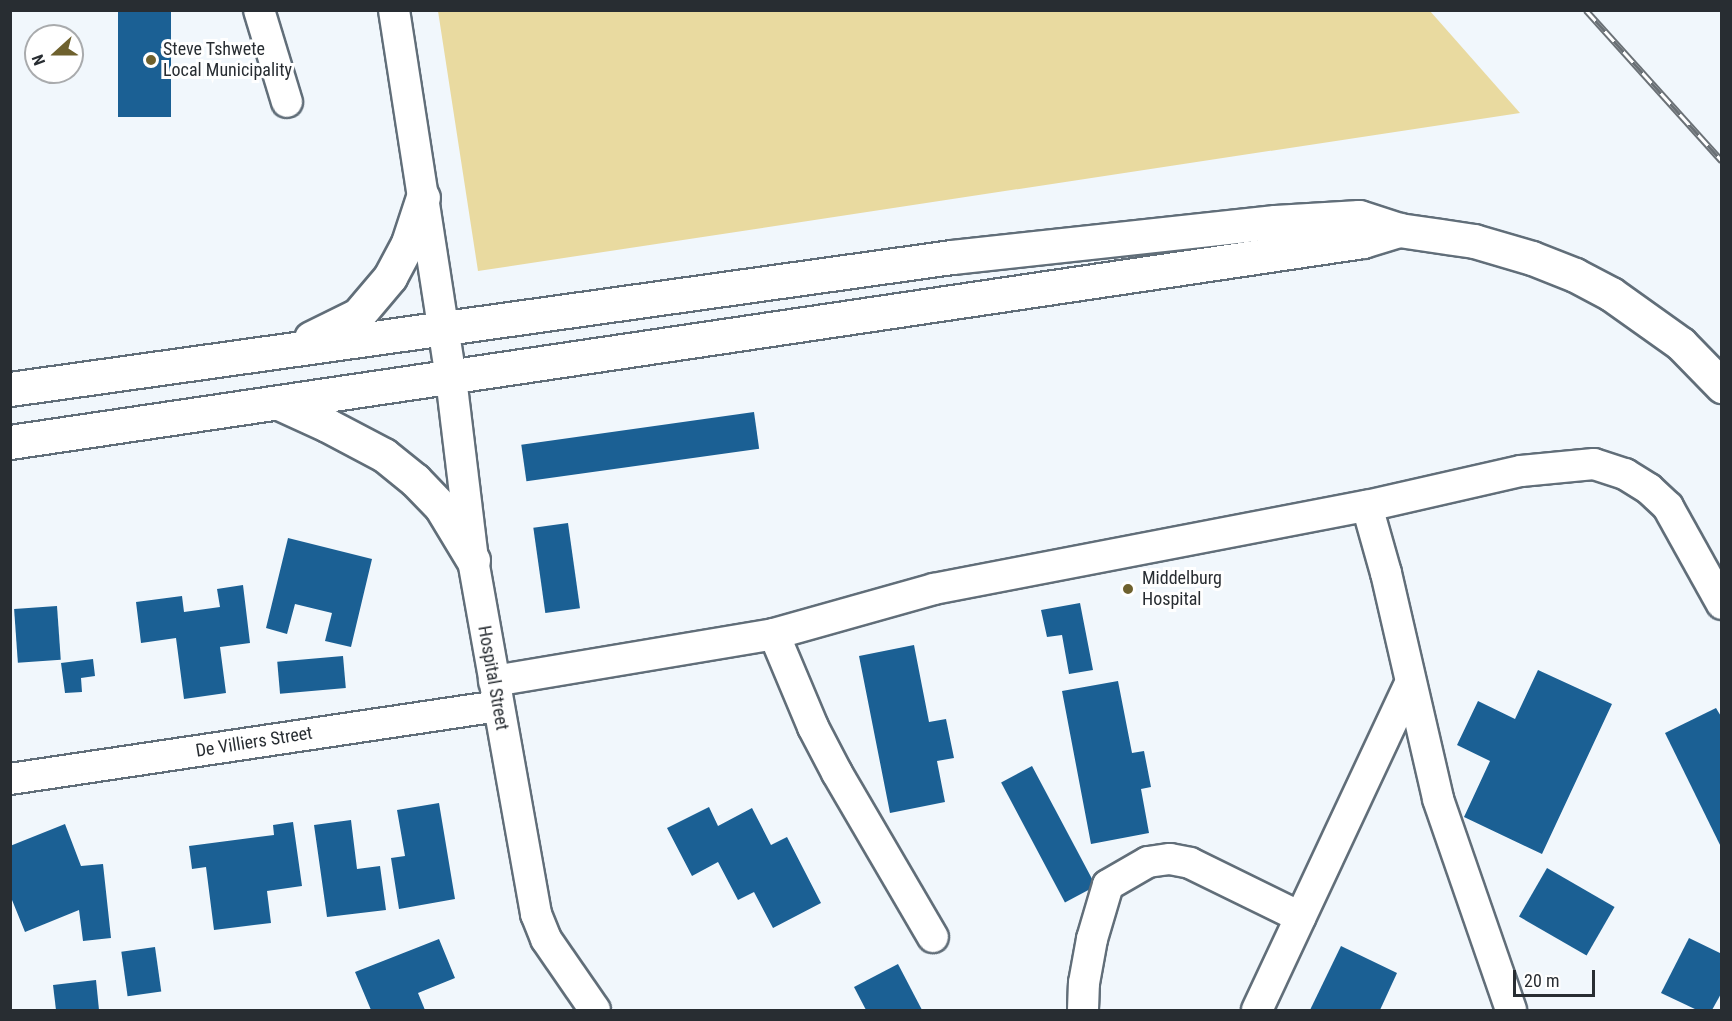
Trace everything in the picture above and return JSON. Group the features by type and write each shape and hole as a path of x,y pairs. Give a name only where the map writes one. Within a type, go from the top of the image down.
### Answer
{"main road":[{"path":"288,350 358,315 390,277 408,243 423,197"},
{"path":"10,389 952,257 1275,222 1359,217 1399,230 1474,241 1532,258 1575,275 1611,294 1681,344 1722,386"},
{"path":"10,442 1363,241 1399,230"},
{"path":"279,403 327,424 384,455 416,480 441,507 473,560"}],"street":[{"path":"259,10 287,102"},
{"name":"Hospital Street","path":"394,10 451,378 473,560 536,914 546,939 595,1011"},
{"name":"De Villiers Street","path":"10,779 496,693 774,634 934,589 1367,506 1521,471 1594,464 1624,474 1649,489 1668,507 1722,604"},
{"path":"1367,506 1386,573 1438,799 1511,1011"},
{"path":"774,634 813,727 832,764 933,937"},
{"path":"1257,1011 1410,683"},
{"path":"1083,1011 1083,991 1092,939 1108,885 1148,862 1170,859 1190,863 1300,917"}],"shaded area":[{"path":"438,11 1430,11 1520,113 478,271"}],"building":[{"name":"Steve Tshwete Local Municipality","path":"118,10 171,10 171,117 118,117"},
{"path":"754,412 759,449 526,481 521,445"},
{"path":"568,523 580,608 545,613 533,528"},
{"path":"288,538 372,559 351,647 325,641 332,613 295,604 287,634 266,628"},
{"path":"243,585 250,643 220,647 226,693 184,699 176,638 141,643 136,602 182,596 184,612 220,607 217,589"},
{"path":"1080,603 1093,670 1069,674 1062,635 1047,637 1041,610"},
{"path":"57,606 61,660 18,663 14,609"},
{"path":"914,645 929,722 946,719 954,758 937,761 945,802 890,813 859,656"},
{"path":"343,656 346,688 280,694 277,662"},
{"path":"93,659 95,676 81,678 82,692 65,693 61,663"},
{"path":"1538,670 1612,704 1542,854 1464,817 1490,761 1457,745 1478,701 1515,719"},
{"path":"1118,681 1132,753 1144,751 1151,787 1141,789 1149,833 1091,844 1062,691"},
{"path":"1716,708 1722,718 1722,849 1665,733"},
{"path":"1032,766 1096,886 1065,903 1001,782"},
{"path":"439,803 455,899 399,909 391,858 405,856 397,810"},
{"path":"709,807 718,826 752,808 771,845 787,837 821,903 773,928 754,892 738,900 718,862 692,876 667,828"},
{"path":"351,820 357,869 380,866 386,910 327,917 314,825"},
{"path":"293,822 302,886 267,891 271,923 214,930 206,867 192,869 189,846 274,835 273,825"},
{"path":"65,824 81,866 103,864 111,938 83,941 79,910 25,932 10,895 10,846"},
{"path":"1547,868 1615,907 1587,955 1519,916"},
{"path":"1689,938 1722,954 1722,992 1712,1010 1697,1010 1661,993"},
{"path":"439,939 455,978 418,993 425,1010 371,1010 355,972"},
{"path":"1341,946 1397,973 1380,1010 1310,1010"},
{"path":"155,947 161,992 128,996 121,952"},
{"path":"898,964 922,1010 866,1010 854,987"},
{"path":"96,980 99,1010 56,1010 53,985"}],"railway":[{"path":"1586,10 1722,161"}],"place":[{"name":"Steve Tshwete Local Municipality","path":"151,60"},
{"name":"Middelburg Hospital","path":"1128,589"}]}
